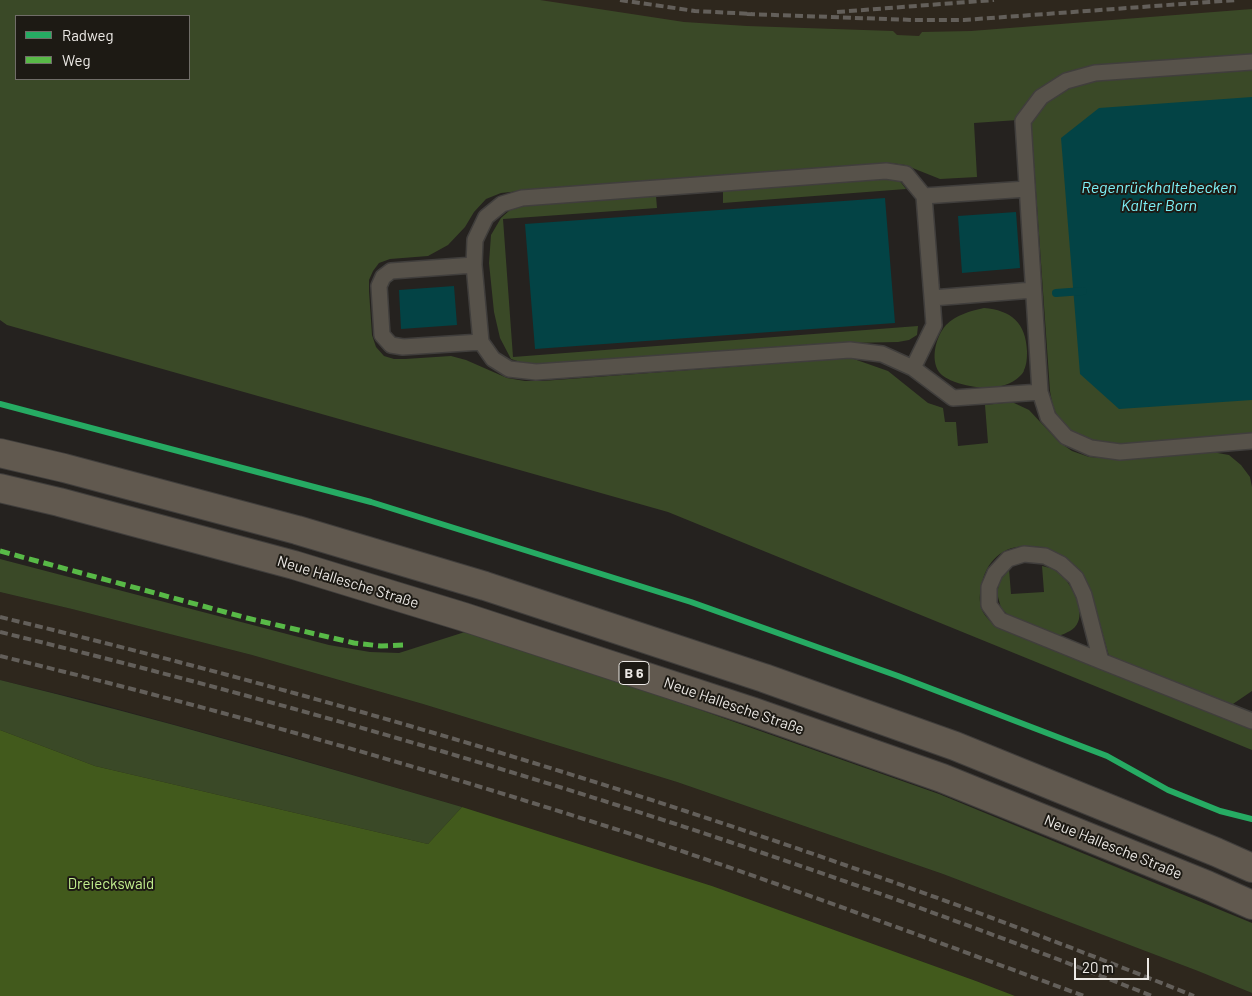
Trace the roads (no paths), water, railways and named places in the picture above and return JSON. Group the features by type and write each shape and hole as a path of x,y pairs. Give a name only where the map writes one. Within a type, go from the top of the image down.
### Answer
{"main road":[{"name":"B 6","path":"0,453 64,468 297,530 485,586 754,675 955,746 1252,868"},
{"name":"Neue Hallesche Straße","path":"0,488 294,565 464,617 745,709 942,778 1198,881 1252,905"}],"lane":[{"path":"1252,62 1095,73 1066,81 1041,97 1023,121 1040,392 1048,417 1066,437 1091,448 1120,452 1252,442"},
{"path":"913,368 934,325 924,196 906,174 886,171 522,198 502,204 486,217 475,240 474,265 482,342 493,359 509,369 536,372 850,350 882,354 913,368 953,398 1040,392"},
{"path":"924,196 1027,189"},
{"path":"474,265 391,271 383,277 379,286 382,336 391,345 403,348 482,342"},
{"path":"932,298 1033,290"},
{"path":"1101,661 1084,595 1076,578 1061,564 1045,556 1024,554 1008,559 995,573 989,587 989,605 1000,620 1101,661 1252,722"}],"water":[{"name":"Regenrückhaltebecken Kalter Born","path":"1252,97 1252,400 1119,409 1080,374 1061,138 1099,108"},
{"path":"885,198 895,323 535,349 525,224"},
{"path":"1016,212 1020,268 962,273 958,216"},
{"path":"454,286 457,325 401,329 399,290"}],"waterway":[{"path":"1056,293 1083,291"}],"railway":[{"path":"620,0 695,11 752,14"},
{"path":"837,12 994,0"},
{"path":"747,14 964,20 1236,0"},
{"path":"0,617 152,655 303,696 454,739 604,785 753,833 901,885 1048,939 1194,996"},
{"path":"0,632 293,708 582,794 869,890 1152,996"},
{"path":"0,656 161,696 479,786 749,874 1084,996"}],"park label":[{"name":"Dreieckswald","path":"111,884"}]}
